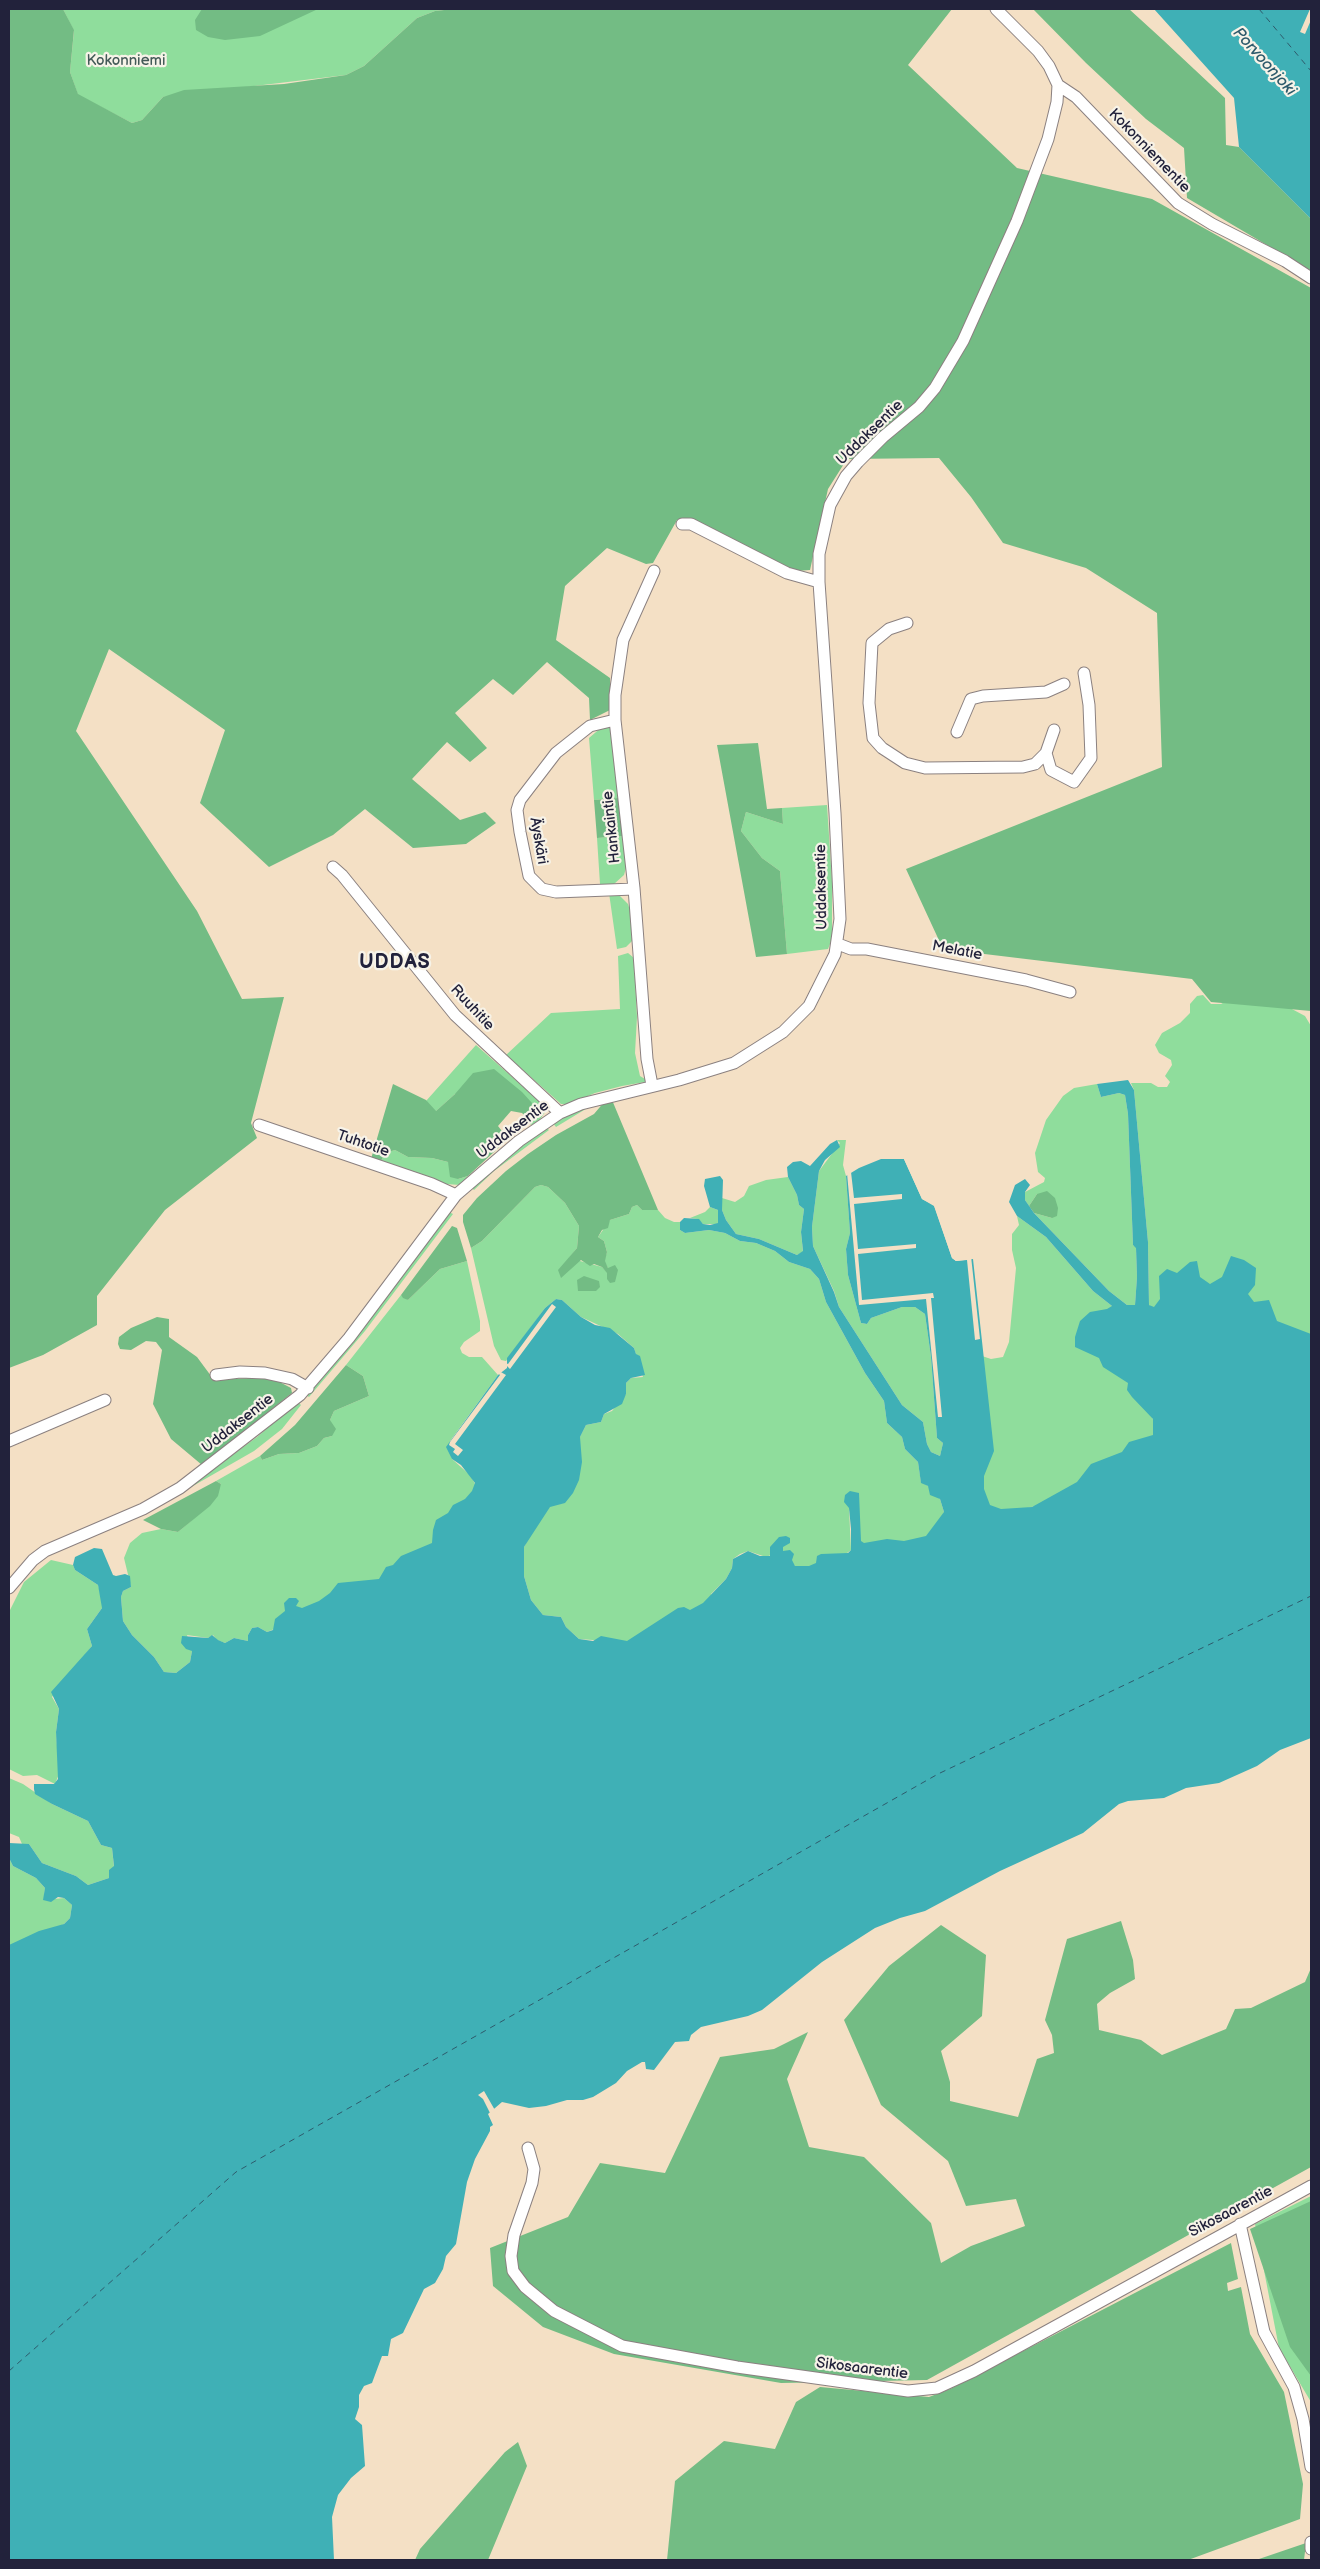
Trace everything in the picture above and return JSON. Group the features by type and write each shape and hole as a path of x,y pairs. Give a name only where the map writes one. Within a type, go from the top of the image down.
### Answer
{"street":[{"name":"Kokonniementie","path":"996,9 1038,52 1049,66 1058,85 1076,97 1178,203 1212,224 1286,261 1311,278"},
{"name":"Uddaksentie","path":"9,1586 45,1551 143,1509 180,1488 308,1388 349,1338 456,1195 497,1159 560,1113 581,1104 707,1072 734,1063 783,1032 809,1006 826,974 838,944 840,919 835,813 819,582 819,554 830,505 846,476 883,437 919,407 947,371 963,341 1017,221 1048,139 1057,102 1058,85"},
{"path":"682,524 691,524 788,573 819,582"},
{"name":"Hankaintie","path":"652,1086 647,1059 634,889 615,720 615,696 624,640 654,571"},
{"path":"907,623 889,629 872,643 869,703 873,738 882,748 905,763 925,768 1023,767 1035,764 1046,753 1054,730"},
{"path":"1046,753 1051,770 1074,782 1091,758 1089,705 1084,673"},
{"path":"958,732 972,699 984,696 1046,692 1064,684"},
{"name":"Äyskäri","path":"615,720 590,726 556,753 520,800 517,810 529,876 542,889 556,892 634,889"},
{"name":"Ruuhitie","path":"333,867 348,882 455,1016 560,1113"},
{"name":"Melatie","path":"838,944 851,949 867,949 1026,980 1070,992"},
{"name":"Tuhtotie","path":"259,1126 432,1184 456,1195"},
{"path":"216,1376 240,1372 265,1373 292,1379 308,1388"},
{"path":"9,1440 104,1400"},
{"name":"Sikosaarentie","path":"528,2148 534,2169 532,2183 514,2235 511,2256 513,2271 525,2287 554,2311 622,2346 737,2367 908,2391 937,2388 974,2371 1311,2186"},
{"path":"1240,2224 1264,2332 1294,2387 1304,2419 1311,2467"},
{"path":"1311,2542 1311,2549"}],"green space":[{"path":"9,9 63,9 74,30 70,72 78,94 132,123 142,120 163,97 184,90 284,84 346,75 364,66 417,18 435,11 453,9 952,9 908,65 1017,168 1152,199 1311,288 1311,1011 1211,1002 1192,979 943,949 906,869 1162,767 1157,613 1086,568 1003,543 971,497 939,458 847,459 828,489 810,570 796,571 690,518 677,520 653,563 646,564 607,548 565,586 556,640 610,678 610,710 590,720 589,698 547,662 513,695 493,679 455,713 487,748 470,762 447,742 412,779 460,820 485,812 496,823 466,844 413,848 365,809 333,835 269,867 200,803 225,730 109,649 76,731 197,911 242,999 284,997 251,1123 257,1138 165,1210 97,1296 97,1325 43,1355 9,1368"},
{"name":"Kokonniemi","path":"63,9 453,9 435,11 417,18 364,66 346,75 163,97 142,120 132,123 78,95 70,72 74,31"},
{"path":"202,9 318,9 260,36 225,40 208,37 196,30 195,20"},
{"path":"1033,9 1129,9 1225,98 1226,145 1239,147 1311,219 1311,271 1187,198 1184,148 1146,119 1086,63"},
{"path":"603,726 610,727 612,732 618,798 594,800 589,738"},
{"path":"758,743 767,809 782,808 783,824 746,812 741,831 762,858 780,871 787,954 756,957 717,745"},
{"path":"618,798 623,836 597,838 594,800"},
{"path":"827,805 832,881 832,939 828,949 787,954 780,871 762,858 741,831 746,812 783,824 782,808"},
{"path":"623,836 626,868 624,875 614,884 600,884 597,838"},
{"path":"609,893 620,896 628,904 631,913 632,941 626,947 617,949"},
{"path":"628,953 634,958 637,1017 635,1053 640,1076 645,1079 645,1082 595,1093 569,1104 561,1104 506,1055 551,1013 620,1009 618,956"},
{"path":"1203,995 1211,1004 1221,1004 1233,997 1290,1008 1305,1016 1311,1026 1311,1360 1224,1378 1149,1305 1148,1242 1134,1090 1131,1083 1151,1083 1158,1087 1167,1087 1170,1082 1165,1076 1172,1065 1171,1060 1159,1053 1155,1045 1162,1033 1180,1023 1190,1013 1190,1004 1197,996"},
{"path":"476,1045 545,1106 545,1112 539,1121 531,1125 526,1117 530,1113 455,1094 435,1112 426,1101"},
{"path":"494,1069 522,1092 532,1103 530,1113 526,1117 522,1113 511,1111 498,1126 508,1139 468,1176 458,1179 450,1177 448,1162 432,1158 408,1157 395,1150 385,1153 381,1161 371,1159 393,1084 426,1100 436,1111 455,1094 473,1073"},
{"path":"1097,1084 1101,1097 1119,1093 1125,1095 1128,1114 1133,1245 1136,1247 1137,1277 1135,1305 1132,1306 1127,1305 1109,1291 1034,1213 1052,1218 1037,1194 1029,1206 1025,1200 1025,1192 1044,1182 1045,1178 1038,1172 1035,1153 1046,1120 1063,1096 1074,1088"},
{"path":"612,1100 658,1210 642,1210 637,1205 632,1207 629,1214 610,1220 608,1228 602,1230 598,1237 604,1241 607,1252 605,1261 608,1268 615,1265 618,1270 615,1282 610,1283 607,1279 607,1273 602,1267 594,1264 590,1266 581,1260 561,1278 558,1270 577,1248 579,1226 565,1203 548,1187 541,1185 535,1187 482,1241 471,1248 463,1222 463,1215 477,1198 528,1154 556,1135 594,1114 605,1101"},
{"path":"594,1104 556,1127 553,1123 577,1110"},
{"path":"546,1127 549,1130 494,1171 474,1190 471,1187 491,1169"},
{"path":"837,1140 846,1140 843,1165 846,1176 850,1233 846,1249 848,1275 861,1323 867,1324 871,1318 902,1307 915,1307 925,1314 931,1357 937,1438 943,1443 940,1456 931,1452 927,1444 923,1422 902,1405 839,1307 834,1291 813,1246 812,1227 819,1171 840,1143"},
{"path":"395,1150 408,1157 432,1158 448,1162 458,1179 468,1176 461,1185 445,1184 381,1161 385,1153"},
{"path":"788,1177 797,1195 799,1205 804,1209 801,1232 803,1252 797,1255 759,1239 736,1234 726,1220 722,1210 722,1198 735,1202 744,1196 749,1186 766,1180"},
{"path":"541,1185 548,1187 565,1203 579,1226 577,1248 569,1258 602,1267 608,1273 608,1268 604,1261 607,1252 604,1241 598,1237 610,1220 629,1214 632,1207 637,1205 642,1210 658,1210 665,1218 674,1222 680,1222 680,1230 685,1233 709,1230 725,1233 740,1241 756,1243 775,1251 789,1262 810,1269 819,1279 826,1302 865,1373 884,1401 887,1423 902,1437 905,1449 918,1462 921,1482 928,1486 940,1499 944,1512 937,1542 868,1572 849,1508 851,1550 808,1583 783,1551 783,1547 770,1547 771,1555 766,1557 748,1551 740,1554 733,1559 732,1568 726,1579 711,1594 768,1653 579,1639 566,1627 561,1617 543,1615 531,1600 524,1576 524,1547 586,1425 601,1422 604,1414 612,1411 626,1394 626,1383 631,1378 643,1377 634,1348 618,1334 581,1317 562,1300 556,1299 545,1308 506,1361 501,1360 494,1346 471,1248 482,1241 535,1187"},
{"path":"1047,1191 1055,1198 1058,1208 1057,1216 1052,1218 1034,1213 1029,1206 1037,1194"},
{"path":"710,1207 718,1210 718,1224 703,1224 698,1219 690,1218 705,1212"},
{"path":"449,1212 453,1214 365,1331 309,1397 306,1395 362,1330"},
{"path":"1017,1216 1046,1237 1093,1291 1112,1306 1158,1433 1084,1493 987,1519 981,1474 982,1356 991,1359 1003,1357 1009,1342 1016,1268 1012,1250 1012,1234 1019,1225"},
{"path":"452,1226 457,1228 467,1261 440,1269 408,1300 403,1298 401,1295"},
{"path":"467,1261 480,1321 480,1331 464,1342 460,1348 462,1353 469,1357 482,1357 498,1375 450,1441 452,1459 471,1476 480,1494 415,1565 267,1632 258,1627 252,1628 248,1635 248,1641 234,1638 225,1643 217,1640 213,1635 208,1638 187,1635 192,1651 190,1662 176,1673 164,1672 154,1657 132,1635 123,1621 121,1597 123,1591 131,1587 124,1558 130,1543 142,1533 161,1529 178,1532 191,1521 221,1484 216,1481 260,1456 262,1460 279,1454 299,1453 317,1446 324,1438 332,1436 330,1420 334,1411 369,1396 363,1376 346,1365 401,1295 408,1300 440,1269"},
{"path":"584,1276 599,1281 600,1287 596,1291 578,1291 577,1280"},
{"path":"157,1317 169,1319 169,1337 197,1357 214,1380 270,1377 291,1388 292,1393 202,1465 171,1439 153,1404 162,1350 156,1342 146,1341 131,1350 120,1349 118,1344 119,1337 131,1328"},
{"path":"346,1365 363,1376 369,1396 334,1411 330,1420 336,1429 332,1436 324,1438 317,1446 299,1453 279,1454 262,1460 260,1456 295,1425"},
{"path":"298,1402 301,1405 282,1429 254,1451 179,1494 257,1437"},
{"path":"216,1481 221,1484 218,1496 210,1506 178,1532 161,1529 143,1520"},
{"path":"51,1560 73,1565 75,1570 98,1585 103,1603 102,1608 87,1629 92,1646 52,1697 59,1709 56,1732 59,1774 55,1784 37,1775 23,1776 9,1769 9,1612 24,1582"},
{"path":"9,1778 23,1784 52,1804 88,1821 101,1845 112,1848 114,1867 109,1878 88,1885 76,1876 42,1863 29,1844 22,1844 19,1837 9,1833"},
{"path":"9,1858 13,1866 36,1878 45,1888 44,1900 64,1898 72,1905 70,1918 64,1924 9,1953"},
{"path":"1121,1921 1133,1960 1135,1979 1110,1993 1097,2004 1099,2030 1141,2040 1162,2055 1226,2029 1235,2009 1251,2008 1305,1982 1311,1968 1311,2167 927,2380 781,2383 614,2354 543,2327 493,2286 490,2248 568,2217 600,2163 665,2173 720,2057 774,2049 808,2032 787,2079 809,2147 864,2157 931,2223 941,2263 971,2246 1025,2226 1016,2199 966,2206 948,2161 881,2105 844,2020 889,1966 941,1925 986,1955 982,2016 941,2051 950,2082 950,2101 1018,2117 1037,2059 1054,2053 1052,2035 1045,2020 1067,1939"},
{"path":"1311,2196 1311,2402 1279,2348 1255,2224"},
{"path":"1311,2201 1311,2376 1290,2347 1250,2229"},
{"path":"1231,2243 1238,2279 1227,2283 1228,2291 1241,2287 1250,2334 1284,2392 1303,2484 1300,2519 1188,2560 667,2560 675,2481 724,2441 775,2449 796,2402 820,2387 929,2397 950,2389"},
{"path":"518,2442 527,2466 488,2560 415,2560 420,2549 505,2452"},
{"path":"1306,2543 1304,2560 1255,2560 1259,2559"}],"water":[{"name":"Porvoonjoki","path":"1154,9 1311,9 1311,219 1239,147 1234,98"},
{"path":"1128,1080 1134,1090 1148,1242 1149,1305 1154,1307 1160,1299 1159,1276 1167,1269 1177,1273 1190,1262 1197,1261 1200,1277 1210,1284 1222,1277 1231,1256 1244,1260 1256,1268 1255,1285 1248,1294 1254,1302 1269,1300 1277,1321 1311,1334 1311,1738 1280,1750 1257,1766 1219,1783 1186,1788 1164,1798 1128,1801 1119,1804 1083,1833 1000,1871 925,1911 875,1928 822,1962 762,2010 748,2016 701,2027 691,2035 689,2041 675,2042 654,2070 646,2069 645,2062 642,2062 627,2071 616,2083 593,2097 583,2100 567,2100 546,2106 529,2108 502,2102 488,2114 493,2125 490,2127 490,2131 475,2159 467,2182 456,2244 446,2256 443,2269 435,2283 424,2289 403,2333 391,2339 388,2356 382,2356 372,2383 364,2386 359,2395 359,2407 355,2419 362,2425 365,2466 351,2478 338,2495 332,2517 334,2560 9,2560 9,1945 39,1931 64,1924 70,1918 72,1905 64,1898 58,1897 51,1902 43,1900 45,1888 36,1878 13,1866 9,1858 9,1843 29,1844 42,1863 76,1876 88,1885 109,1878 109,1870 114,1866 112,1848 101,1845 88,1821 35,1794 34,1789 34,1784 54,1784 58,1779 56,1732 59,1709 51,1692 92,1646 87,1629 102,1608 98,1585 75,1570 73,1565 75,1557 94,1548 102,1549 113,1575 125,1574 130,1576 131,1587 123,1591 121,1597 123,1621 132,1635 154,1657 164,1672 176,1673 190,1662 192,1651 186,1649 181,1643 182,1636 208,1638 212,1635 225,1643 234,1638 248,1641 248,1635 252,1628 258,1627 267,1632 273,1630 275,1619 285,1611 284,1603 289,1598 296,1598 299,1601 296,1606 302,1608 319,1601 330,1593 338,1583 379,1579 386,1567 393,1565 401,1556 432,1543 436,1520 448,1513 453,1505 465,1499 472,1491 475,1483 461,1465 452,1459 446,1447 498,1375 507,1368 507,1358 545,1308 556,1299 562,1300 581,1317 595,1325 610,1328 634,1348 636,1354 640,1356 645,1375 631,1378 626,1383 626,1394 622,1404 604,1414 601,1422 586,1425 580,1437 582,1462 579,1480 573,1493 565,1503 550,1507 524,1547 524,1576 531,1600 543,1615 561,1617 566,1627 579,1639 593,1641 601,1636 627,1641 678,1608 684,1607 690,1610 703,1603 726,1579 732,1568 733,1559 748,1551 760,1556 770,1556 770,1547 779,1537 786,1536 790,1538 790,1543 783,1547 783,1551 790,1550 794,1554 792,1560 795,1566 809,1566 816,1563 817,1556 821,1554 848,1553 851,1550 851,1529 849,1508 844,1502 845,1495 850,1491 859,1493 861,1541 864,1543 887,1539 904,1541 926,1536 944,1512 940,1499 930,1495 928,1486 921,1483 918,1462 905,1449 902,1437 887,1423 884,1401 865,1373 826,1302 819,1279 810,1269 789,1262 775,1251 756,1243 740,1241 725,1233 709,1230 685,1233 680,1230 680,1222 684,1218 699,1219 703,1224 718,1223 718,1210 710,1207 704,1186 705,1179 720,1176 723,1180 722,1210 726,1220 736,1234 759,1239 797,1255 803,1251 801,1232 804,1209 799,1205 797,1195 788,1177 787,1167 793,1162 801,1161 810,1166 830,1144 837,1140 840,1147 825,1160 819,1171 812,1227 813,1246 839,1307 902,1405 923,1422 927,1444 931,1452 940,1456 943,1443 937,1438 931,1357 925,1314 915,1307 902,1307 871,1318 867,1324 861,1323 848,1275 846,1249 850,1233 846,1176 859,1168 881,1159 904,1159 922,1199 934,1205 952,1258 956,1261 973,1259 994,1451 984,1476 984,1489 990,1505 1001,1509 1032,1507 1077,1482 1091,1464 1122,1452 1129,1442 1153,1435 1153,1419 1127,1390 1128,1383 1103,1367 1099,1358 1075,1347 1075,1337 1080,1321 1090,1312 1107,1309 1112,1306 1093,1291 1046,1237 1017,1216 1009,1202 1015,1185 1025,1179 1030,1185 1025,1192 1025,1200 1034,1213 1109,1291 1127,1305 1135,1305 1137,1277 1136,1248 1133,1245 1128,1114 1125,1095 1119,1093 1101,1097 1097,1084"}],"pier":[{"path":"1310,9 1311,20 1305,34 1300,32"},
{"path":"903,1157 906,1158 924,1198 936,1204 954,1257 971,1256 980,1339 975,1340 967,1260 956,1261 952,1258 934,1206 922,1199"},
{"path":"851,1172 854,1198 902,1194 902,1199 854,1204 858,1249 916,1244 916,1248 858,1254 862,1300 933,1293 934,1298 931,1298 942,1417 938,1417 926,1299 859,1305 847,1173"},
{"path":"552,1304 556,1307 510,1369 503,1362 508,1364"},
{"path":"499,1371 506,1375 455,1444 463,1450 458,1456 453,1452 455,1449 449,1445 450,1442 500,1375 497,1372"},
{"path":"484,2091 496,2112 491,2115 483,2099 478,2095"}],"ferry route":[{"path":"1259,9 1311,71"},
{"path":"9,2371 236,2172 938,1774 1311,1596"}],"district":[{"name":"UDDAS","path":"395,963"}]}
